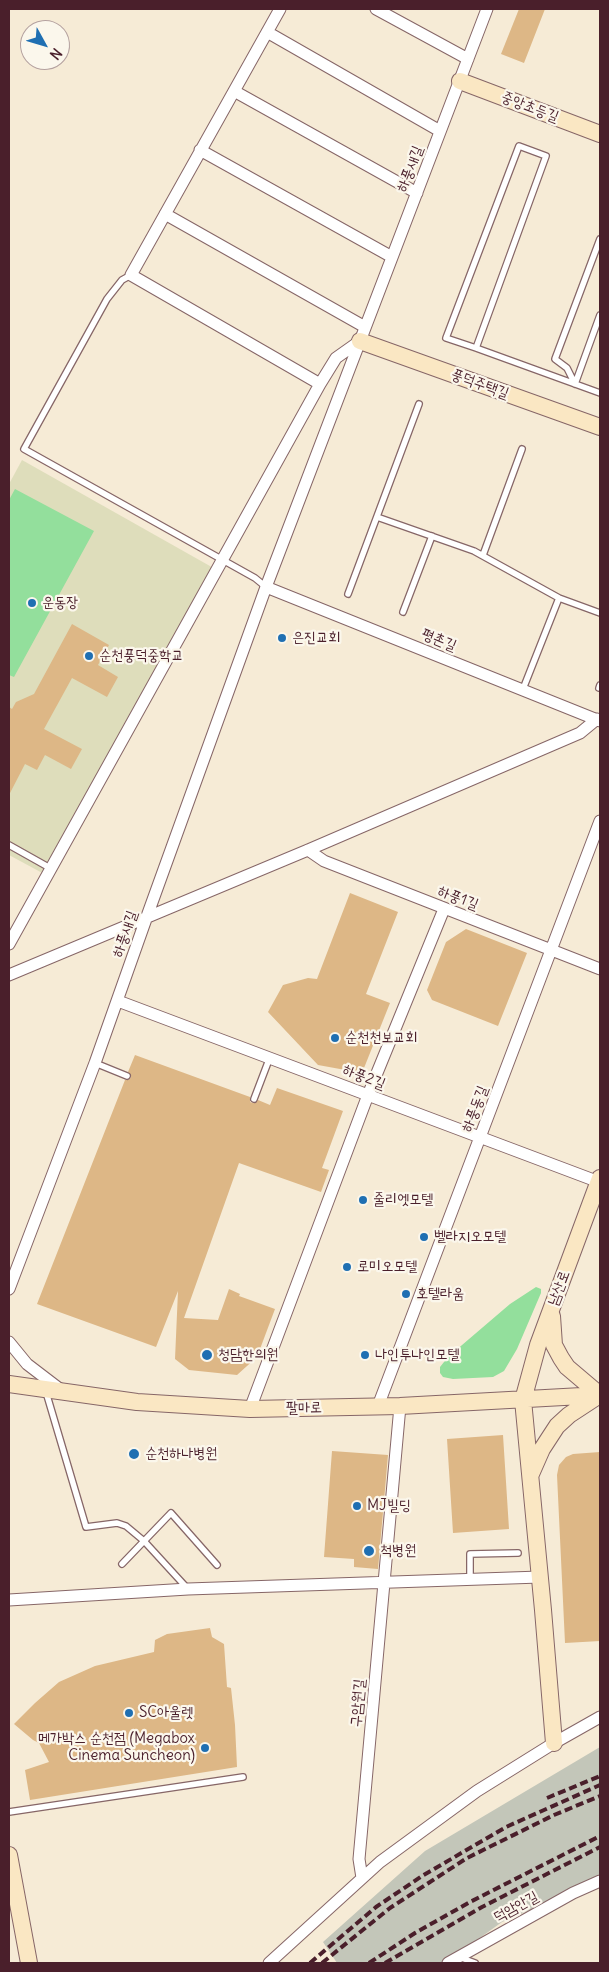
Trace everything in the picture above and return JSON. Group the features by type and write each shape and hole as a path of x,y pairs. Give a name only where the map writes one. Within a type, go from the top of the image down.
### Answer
{"street":[{"path":"280,9 131,275 320,384"},
{"path":"376,9 468,59"},
{"name":"하풍새길","path":"9,1289 118,1001 266,587 487,9"},
{"path":"267,32 440,131"},
{"name":"중앙초등길","path":"460,81 600,134"},
{"path":"234,91 417,194"},
{"path":"200,150 392,257"},
{"path":"9,944 320,384 336,358 363,334 165,214"},
{"name":"풍덕주택길","path":"363,334 600,427"},
{"name":"평촌길","path":"266,587 599,720"},
{"path":"9,975 146,919 580,734 599,720"},
{"name":"하풍동길","path":"378,1406 600,822"},
{"name":"하풍1길","path":"308,850 324,861 600,969"},
{"path":"250,1409 368,1095 444,909"},
{"name":"하풍2길","path":"118,1001 481,1136 599,1185"},
{"name":"남산로","path":"523,1400 551,1306 599,1185"},
{"path":"531,1476 542,1449 557,1426 569,1415 600,1395 567,1367 561,1358 554,1345 551,1306"},
{"path":"9,1342 27,1364 64,1393"},
{"name":"팔마로","path":"9,1384 137,1402 250,1409 400,1406 600,1395"},
{"path":"523,1400 554,1743"},
{"name":"구암원길","path":"362,1878 359,1859 400,1406"},
{"path":"9,1600 188,1589 540,1577"},
{"path":"269,1963 380,1862 466,1799 554,1743 600,1717"},
{"path":"9,1855 29,1963"},
{"name":"덕암안길","path":"448,1963 573,1892 600,1881"}],"lane":[{"path":"476,348 546,156 519,146 446,338 600,393"},
{"path":"575,384 567,368 555,359 600,239"},
{"path":"131,275 122,280 108,299 24,449 255,578 266,587"},
{"path":"575,384 600,315"},
{"path":"348,594 419,404"},
{"path":"483,555 522,449"},
{"path":"377,517 483,555 559,598 600,613"},
{"path":"403,612 432,536"},
{"path":"522,689 559,598"},
{"path":"9,845 50,868"},
{"path":"254,1099 270,1057"},
{"path":"95,1063 127,1076"},
{"path":"45,1390 86,1526 117,1523 126,1526 144,1541 188,1589"},
{"path":"122,1564 172,1514 217,1565"},
{"path":"470,1579 470,1554 518,1553"},
{"path":"9,1812 244,1777"},
{"path":"459,1957 475,1963"}],"shaded area":[{"name":"순천풍덕중학교","path":"22,460 217,570 46,875 9,855 9,484"},
{"path":"600,1747 600,1880 502,1922 445,1963 337,1963 323,1942 425,1851"}],"green space":[{"name":"운동장","path":"15,489 94,531 14,677 9,675 9,500"},
{"path":"536,1287 541,1289 541,1293 517,1349 504,1371 493,1377 453,1379 443,1377 440,1373 440,1367 448,1357 510,1304"}],"building":[{"path":"519,9 545,9 524,63 501,54"},
{"path":"72,624 109,645 98,665 118,677 107,697 72,678 44,729 82,749 71,769 45,755 37,770 25,764 9,795 9,707 12,709 16,702 34,694"},
{"name":"순천천보교회","path":"350,893 398,912 366,994 390,1003 362,1073 318,1065 268,1012 283,985 308,978 317,979"},
{"path":"466,929 527,953 498,1026 432,1000 427,990 446,942"},
{"path":"135,1055 250,1097 250,1102 253,1103 258,1100 270,1105 277,1088 343,1111 322,1168 329,1170 321,1192 239,1163 184,1318 218,1320 229,1289 240,1294 239,1296 275,1309 257,1357 237,1375 189,1370 175,1359 178,1291 156,1347 37,1304 125,1080 129,1080 131,1077 128,1072"},
{"path":"503,1435 509,1529 453,1533 447,1439"},
{"name":"MJ빌딩","path":"332,1451 388,1455 378,1569 354,1567 354,1559 324,1557"},
{"path":"600,1452 600,1641 565,1643 557,1475 559,1465 566,1457 573,1454"},
{"name":"SC아울렛","path":"210,1628 212,1637 224,1644 227,1687 231,1688 235,1725 237,1767 30,1800 25,1770 49,1762 39,1743 14,1724 35,1703 59,1682 95,1666 154,1652 155,1640 167,1634"}],"railway":[{"path":"547,1798 600,1776"},
{"path":"310,1963 376,1907 422,1876 506,1827 600,1785"},
{"path":"322,1963 390,1908 467,1858 554,1815 600,1796"},
{"path":"369,1963 415,1933 470,1902 600,1836"},
{"path":"385,1963 482,1907 600,1847"}],"place":[{"name":"운동장","path":"32,603"},
{"name":"은진교회","path":"282,638"},
{"name":"순천풍덕중학교","path":"89,656"},
{"name":"순천천보교회","path":"335,1038"},
{"name":"줄리엣모텔","path":"363,1200"},
{"name":"벨라지오모텔","path":"424,1237"},
{"name":"로미오모텔","path":"347,1267"},
{"name":"호텔라움","path":"406,1294"},
{"name":"청담한의원","path":"207,1355"},
{"name":"나인투나인모텔","path":"365,1355"},
{"name":"순천하나병원","path":"134,1454"},
{"name":"MJ빌딩","path":"357,1506"},
{"name":"척병원","path":"369,1551"},
{"name":"SC아울렛","path":"129,1713"},
{"name":"메가박스 순천점 (Megabox Cinema Suncheon)","path":"205,1748"}]}
